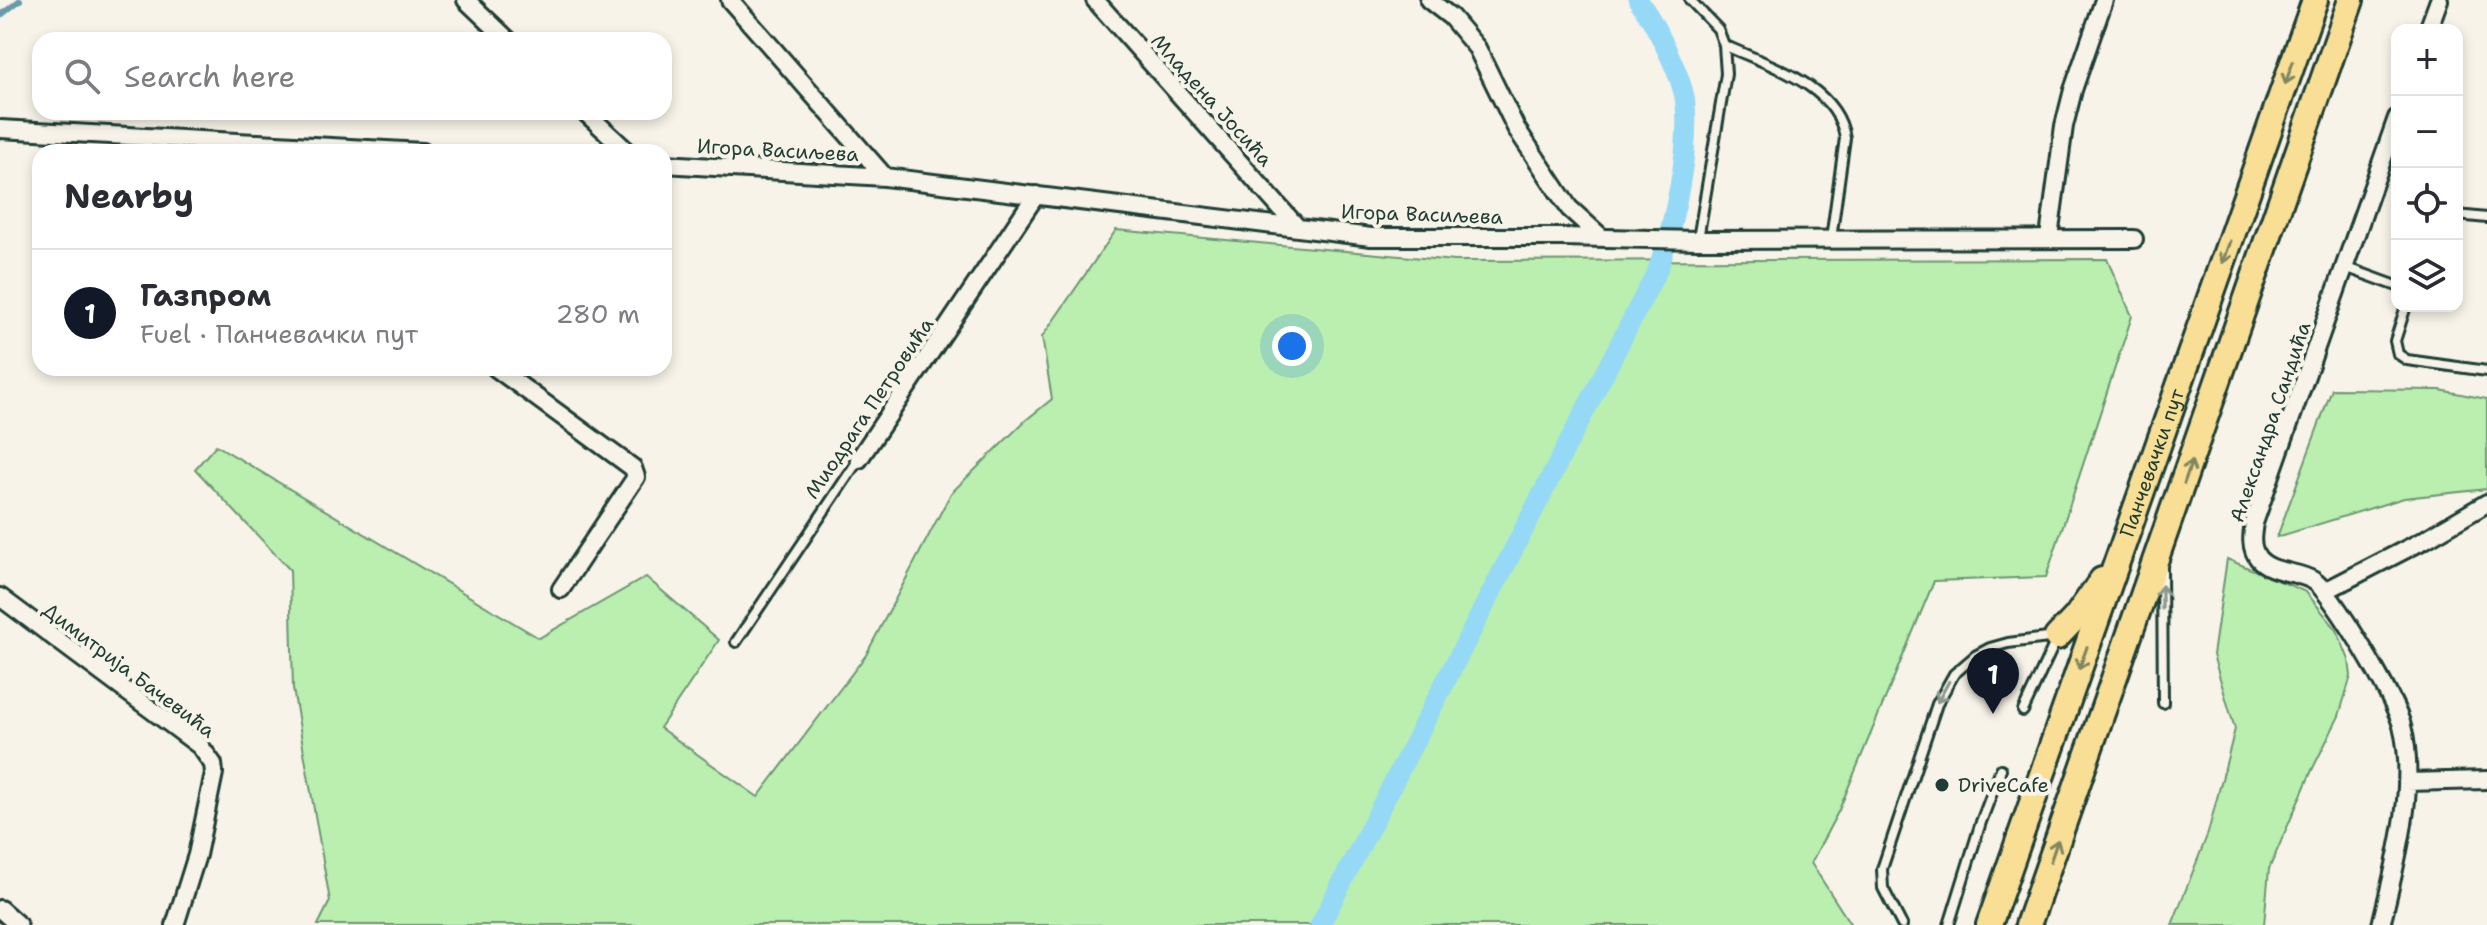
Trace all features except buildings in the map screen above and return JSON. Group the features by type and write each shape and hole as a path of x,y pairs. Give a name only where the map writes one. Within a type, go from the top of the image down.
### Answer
{"main road":[{"name":"Панчевачки пут","path":"1989,925 2315,0"},
{"name":"Панчевачки пут","path":"2028,925 2351,0"},
{"path":"2057,637 2097,589 2128,532"}],"street":[{"path":"466,0 500,32"},
{"path":"730,0 885,177"},
{"name":"Младена Јосића","path":"1095,0 1298,228"},
{"path":"1429,0 1451,17 1477,48 1524,141 1569,208 1602,238"},
{"path":"2049,237 2067,114 2104,0"},
{"path":"2430,24 2439,0"},
{"path":"594,120 619,144"},
{"path":"0,129 168,144"},
{"name":"Александра Сандића","path":"2381,925 2397,854 2407,782 2407,753 2402,723 2389,695 2325,591 2305,576 2270,567 2259,559 2251,536 2391,135"},
{"name":"Игора Васиљева","path":"672,164 885,177 1371,237 2134,239"},
{"name":"Миодрага Петровића","path":"859,459 1036,195"},
{"path":"507,376 633,468 636,477 561,589"},
{"path":"2325,591 2424,540 2487,503"},
{"name":"Димитрија Бачевића","path":"0,597 200,746 213,764 214,773 197,855 175,925"},
{"path":"2407,782 2487,780"},
{"path":"0,909 18,925"}],"lane":[{"path":"1690,0 1718,29 1724,45 1726,74 1693,240"},
{"path":"1724,45 1815,88 1843,122 1845,138 1831,239"},
{"path":"2463,216 2487,218"},
{"path":"2344,267 2391,284"},
{"path":"2404,312 2395,341 2398,354 2407,360 2487,371"},
{"name":"Миодрага Петровића","path":"736,642 859,459"},
{"path":"2162,546 2163,703"},
{"path":"2023,711 2057,637"},
{"path":"1902,925 1883,888 1882,869 1937,704 1954,674 1975,656 2008,643 2057,637"},
{"path":"1949,925 2001,769"}],"green space":[{"path":"1116,230 1455,261 2107,259 2132,316 2046,577 1934,581 1839,810 1811,863 1851,925 318,925 330,901 293,689 290,570 195,469 216,445 539,638 646,577 719,640 660,728 758,797 866,655 951,493 1052,399 1042,337"},
{"path":"2332,389 2440,390 2487,399 2487,489 2404,498 2277,537"},
{"path":"2227,559 2306,592 2337,630 2349,660 2351,676 2339,716 2269,869 2264,925 2172,925 2208,833 2235,729 2213,655"}],"waterway":[{"path":"0,16 20,0"},
{"path":"1320,925 1658,269 1680,185 1686,140 1685,100 1666,48 1638,0"}],"place":[{"name":"Газпром","path":"1993,714"},
{"name":"DriveCafe","path":"1942,785"}]}
